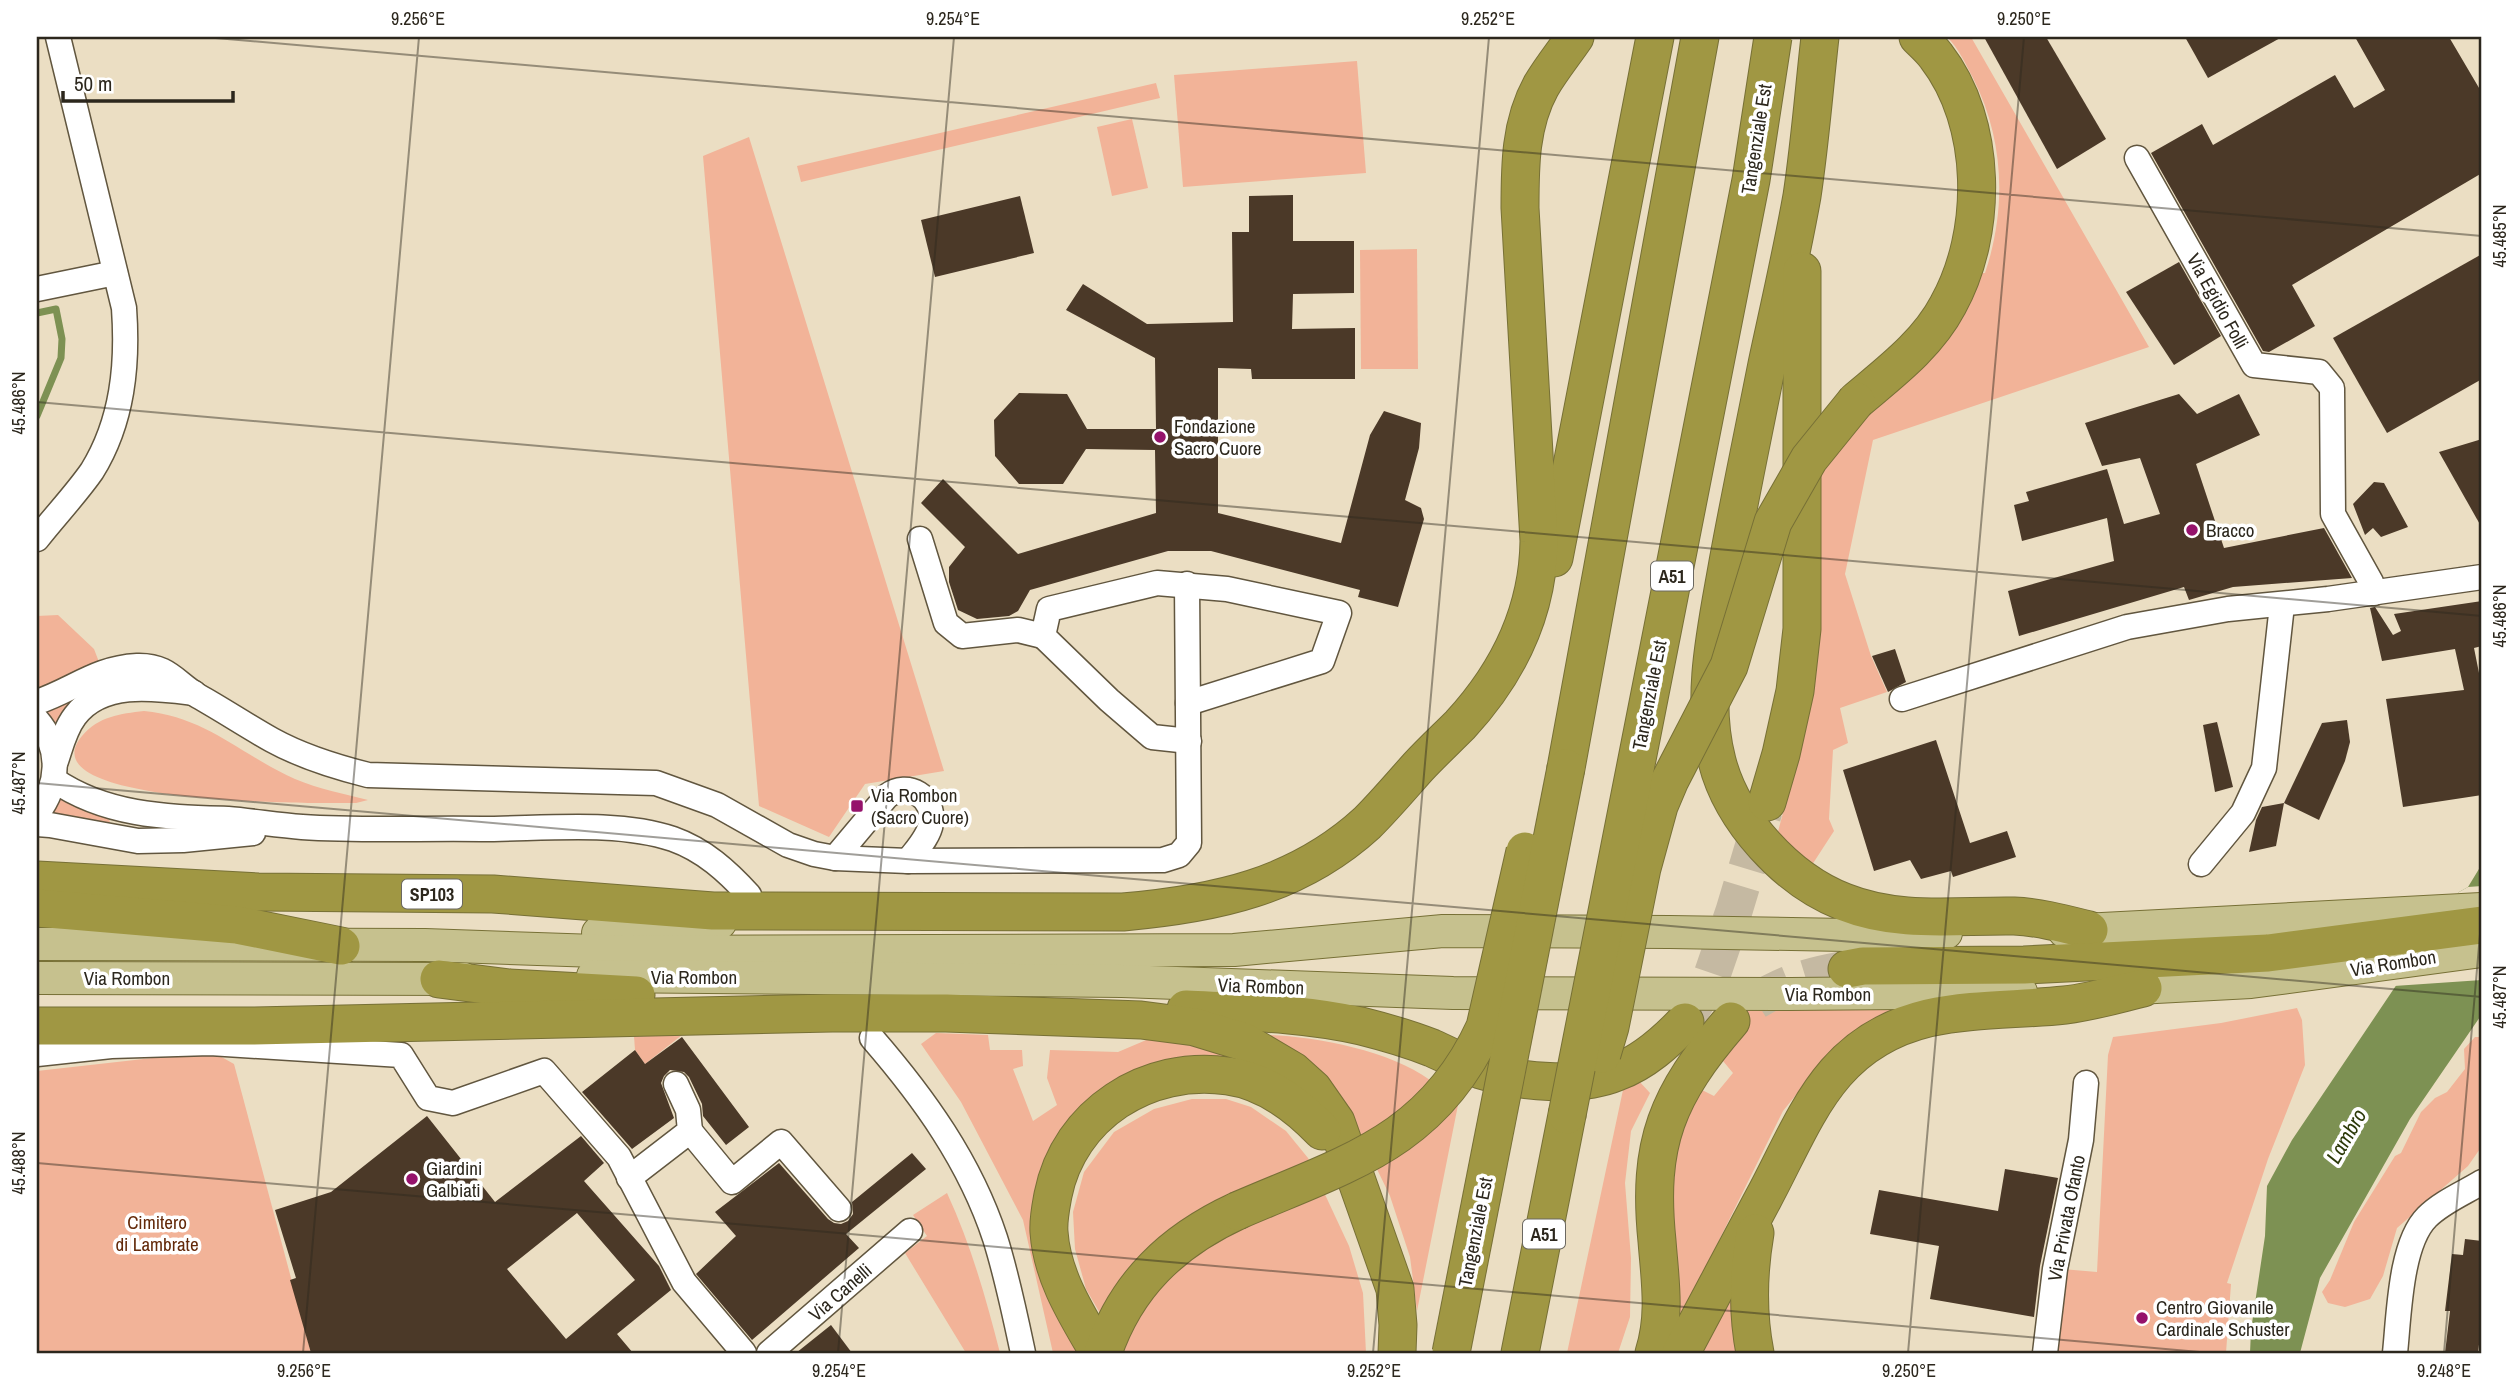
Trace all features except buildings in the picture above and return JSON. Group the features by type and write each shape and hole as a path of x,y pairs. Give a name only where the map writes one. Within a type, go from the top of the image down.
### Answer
{"highway":[{"path":"827,912 1123,912 1191,905 1226,898 1291,875 1352,837 1385,806 1492,687 1511,653 1531,605 1539,560 1520,208 1520,160 1525,127 1540,88 1575,37"},
{"path":"1385,806 1422,780 1491,710 1522,664 1541,613 1574,461 1655,37"},
{"name":"Tangenziale Est","path":"1451,1353 1566,768 1700,37"},
{"name":"Tangenziale Est","path":"1520,1353 1751,180 1773,37"},
{"path":"1821,37 1802,195 1716,632 1711,676 1711,729 1717,761 1728,795 1749,827 1779,860 1842,902 1898,915 1934,919 2015,916 2090,930"},
{"path":"1567,1115 1604,1050 1650,831 1670,780 1729,666 1773,522 1809,459 1828,434 1856,401 1922,342 1948,306 1968,260 1976,214 1977,170 1971,130 1958,94 1937,56 1918,37"},
{"path":"1767,802 1782,754 1795,691 1802,629 1802,195"},
{"path":"1101,1353 1119,1312 1164,1257 1214,1221 1362,1156 1391,1140 1417,1121 1449,1088 1474,1050 1485,1027 1523,858 1539,817 1566,768"},
{"name":"SP103","path":"37,880 258,892 492,894 713,911 827,912"},
{"path":"37,908 237,925 341,946"},
{"path":"1847,969 1886,966 2024,965 2268,953 2439,921 2482,925"},
{"path":"439,979 509,988 628,994 832,1013"},
{"path":"1681,1353 1771,1184 1804,1115 1817,1094 1854,1054 1872,1041 1926,1019 1977,1010 2067,1005 2143,988"},
{"path":"946,1013 1072,1006 1135,1006 1331,1020 1388,1032 1480,1069 1518,1079 1551,1082 1590,1079 1616,1073 1654,1051 1685,1022"},
{"path":"37,1026 267,1026 832,1013 946,1013 1154,1021 1195,1027 1244,1042 1293,1071 1313,1089 1336,1122 1395,1289 1397,1353"},
{"path":"1654,1353 1660,1335 1663,1308 1654,1209 1655,1163 1660,1139 1666,1117 1686,1078 1700,1056 1731,1021"},
{"path":"1101,1353 1072,1307 1060,1280 1048,1230 1056,1180 1063,1161 1074,1142 1102,1110 1141,1086 1163,1078 1184,1074 1231,1076 1274,1091 1290,1102 1310,1118 1354,1170"},
{"path":"1755,1353 1748,1307 1751,1259 1757,1226 1771,1184"}],"main road":[{"name":"Via Rombon","path":"37,944 425,945 626,952 1234,950 1443,931 1846,935 2090,930 2439,921 2482,909"},
{"path":"425,945 722,923 827,912"},
{"name":"Via Rombon","path":"37,978 439,979 558,976 1108,981 1453,993 1790,994 2143,988 2251,982 2482,951"}],"street":[{"path":"37,538 92,470 106,442 118,408 125,376 127,346 124,308 58,37"},
{"name":"Via Egidio Folli","path":"2137,158 2254,365 2319,372 2332,388 2333,514 2371,582 2374,593"},
{"path":"37,289 115,273"},
{"path":"920,539 946,623 962,636 1017,630 1044,636 1109,701 1152,737 1189,741"},
{"path":"1902,699 2127,627 2228,609 2282,605 2482,577"},
{"path":"1044,636 1049,609 1157,583 1227,589 1339,612 1322,661 1188,703"},
{"path":"37,702 69,689 89,676 137,666 150,667 171,674 194,693 275,741 340,768 368,775 656,783 717,805 788,845 835,858 908,861 1163,860 1179,855 1189,843 1187,584"},
{"path":"2202,864 2242,813 2264,768 2282,605"},
{"path":"37,814 45,803 63,738 75,715 97,698 128,690 160,689 194,693"},
{"path":"37,720 51,741 55,771 87,799 117,810 303,827 643,831 673,839 696,850 723,868 749,895"},
{"path":"835,858 887,796 904,789 921,795 928,803 932,815 929,830 908,861"},
{"path":"37,824 161,842 303,827"},
{"path":"872,1038 906,1077 953,1145 967,1172 1000,1254 1023,1353"},
{"path":"37,1054 111,1046 210,1043 401,1055 428,1098 453,1103 544,1071 618,1157 684,1282 744,1353"},
{"name":"Via Privata Ofanto","path":"2045,1353 2055,1269 2081,1140 2087,1083"},
{"path":"676,1084 688,1110 690,1131 732,1182 781,1142 839,1209"},
{"path":"629,1178 690,1131"},
{"path":"2395,1353 2406,1262 2416,1232 2433,1212 2482,1182"},
{"name":"Via Canelli","path":"769,1353 910,1231"}],"green space":[{"path":"1947,37 1971,37 2149,347 1873,440 1845,574 1871,656 1887,692 1840,708 1848,743 1833,750 1829,819 1834,831 1810,868 1776,839 1783,813 1780,811 1815,485 1828,459 1853,430 1933,353 1979,273 1985,273 1997,224 1999,174 1991,125 1973,78"},
{"path":"1357,61 1366,173 1183,187 1174,75"},
{"path":"1156,83 1160,98 801,182 797,166"},
{"path":"1132,119 1148,188 1112,196 1097,127"},
{"path":"749,137 944,771 865,784 829,837 759,806 703,156"},
{"path":"1417,249 1418,369 1361,369 1360,250"},
{"path":"58,615 94,649 99,662 87,665 37,695 37,616"},
{"path":"85,690 56,722 51,722 46,712"},
{"path":"144,711 187,721 205,729 295,779 368,800 356,803 293,803 186,796 135,788 96,776 76,759 82,736 95,724 118,715"},
{"path":"59,798 108,819 108,826 54,816 51,811"},
{"path":"1884,1005 1896,1008 1829,1054 1783,1111 1681,1317 1667,1325 1664,1158 1696,1087 1714,1096 1733,1073 1718,1055 1731,1010"},
{"path":"2297,1008 2302,1020 2305,1065 2268,1159 2227,1283 2231,1284 2226,1353 2052,1353 2062,1269 2097,1272 2108,1055 2113,1037 2221,1023"},
{"path":"936,1033 988,1035 990,1050 1022,1050 1023,1066 1013,1069 1033,1121 1057,1105 1047,1078 1050,1050 1118,1052 1151,1038 1192,1044 1237,1056 1263,1071 1233,1062 1188,1056 1129,1073 1083,1109 1047,1166 1090,1353 1053,1353 1023,1220 961,1102 921,1044"},
{"path":"682,1035 645,1064 635,1050 634,1036"},
{"path":"1270,1035 1332,1042 1395,1061 1430,1080 1458,1105 1417,1311 1410,1257 1390,1196 1358,1130 1269,1039"},
{"path":"2475,1037 2482,1037 2482,1146 2468,1166 2397,1228 2383,1276 2370,1299 2345,1307 2328,1303 2322,1292 2330,1280 2354,1222 2395,1156 2401,1153 2421,1112 2435,1098 2447,1092 2465,1069 2464,1049"},
{"name":"Cimitero di Lambrate","path":"179,1055 218,1055 234,1064 311,1353 37,1353 37,1071"},
{"path":"1638,1080 1650,1093 1631,1131 1625,1183 1631,1258 1630,1317 1618,1353 1567,1353 1623,1090"},
{"path":"1192,1099 1226,1099 1251,1107 1286,1131 1308,1158 1349,1246 1363,1293 1366,1353 1123,1353 1086,1289 1075,1249 1073,1212 1084,1172 1114,1132 1154,1109"},
{"path":"947,1193 977,1272 1000,1353 966,1353 905,1253 927,1236 913,1215"},
{"path":"1727,1279 1745,1353 1693,1353"}],"water":[{"name":"Lambro","path":"2482,864 2482,1014 2410,1119 2320,1278 2300,1353 2250,1353 2265,1236 2267,1186 2292,1140 2459,892 2468,887"}],"pier":[{"path":"2482,886 2482,980 2394,986 2459,892 2468,887"}],"waterway":[{"path":"37,313 56,309 62,339 61,358 37,416"}],"tunnel":[{"path":"1685,1021 1712,975 1764,811"},
{"path":"1756,1001 1800,980 1847,969"}],"place":[{"name":"Fondazione Sacro Cuore","path":"1160,437"},
{"name":"Bracco","path":"2192,530"},
{"name":"Via Rombon (Sacro Cuore)","path":"857,806"},
{"name":"Giardini Galbiati","path":"412,1179"},
{"name":"Centro Giovanile Cardinale Schuster","path":"2142,1318"}]}
